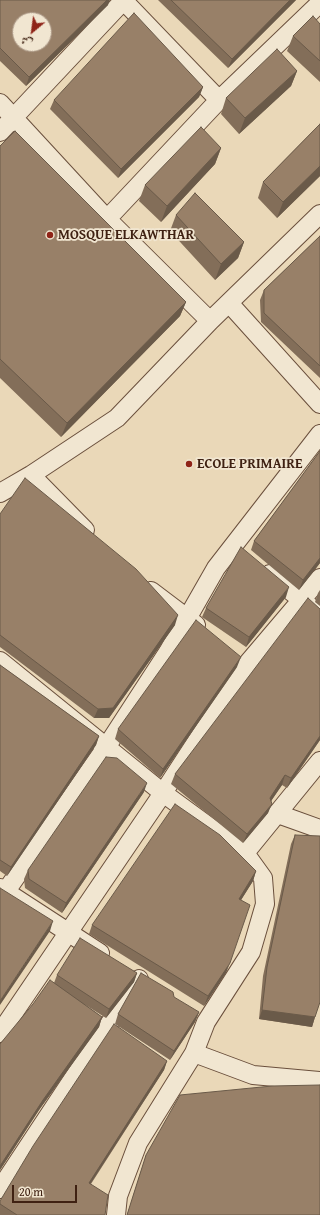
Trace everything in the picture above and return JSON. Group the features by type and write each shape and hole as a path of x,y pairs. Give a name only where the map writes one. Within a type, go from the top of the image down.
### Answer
{"street":[{"path":"0,132 14,119 123,0 219,100"},
{"path":"106,219 219,100 319,5"},
{"path":"0,103 106,219 210,321"},
{"path":"0,493 31,475 117,418 210,321 320,214"},
{"path":"229,303 320,404"},
{"path":"0,1189 133,974 3,890 107,746 168,652 216,568 246,555 320,434"},
{"path":"31,475 98,543"},
{"path":"246,555 320,615"},
{"path":"0,1033 68,931 164,793 241,660 302,600 320,578"},
{"path":"139,581 157,597 211,637"},
{"path":"0,661 164,793 245,853 263,878 265,904 251,952 199,1018 194,1054 138,1143 118,1196 116,1215"},
{"path":"245,853 320,761"},
{"path":"278,814 320,829"},
{"path":"194,1054 253,1074 320,1081"}],"building":[{"path":"0,0 107,0 29,77 0,48"},
{"path":"171,0 290,0 232,59"},
{"path":"134,13 203,87 121,169 54,100"},
{"path":"313,16 320,24 320,61 293,36"},
{"path":"277,49 297,71 245,118 226,98"},
{"path":"320,124 320,166 283,202 263,182"},
{"path":"201,127 221,148 167,206 145,185"},
{"name":"MOSQUE ELKAWTHAR","path":"15,131 186,302 67,423 0,359 0,146"},
{"path":"195,193 244,242 221,264 176,215"},
{"path":"320,236 320,366 264,313 264,290"},
{"path":"320,451 320,558 303,580 254,541"},
{"path":"25,478 136,569 178,615 113,708 98,709 0,635 0,514"},
{"path":"241,547 289,587 249,637 206,608"},
{"path":"308,598 320,609 320,736 291,778 285,775 270,798 272,804 247,834 175,774"},
{"path":"196,620 241,657 163,769 118,729"},
{"path":"0,665 99,736 11,867 0,860"},
{"path":"106,757 117,758 147,783 66,903 29,879 28,870"},
{"path":"175,804 220,835 256,871 239,899 250,905 230,963 208,996 92,925"},
{"path":"295,835 320,836 320,1002 315,1017 262,1010 267,967"},
{"path":"0,888 53,921 0,1001"},
{"path":"80,938 137,973 109,1009 57,975"},
{"path":"141,973 173,992 174,997 199,1012 174,1051 118,1014"},
{"path":"50,980 102,1017 43,1100 0,1166 0,1044 33,1004"},
{"path":"114,1024 167,1061 89,1183 108,1195 105,1215 17,1215 0,1204 0,1201 33,1146"},
{"path":"320,1085 320,1215 127,1215 146,1155 180,1095 272,1086"}],"place":[{"name":"MOSQUE ELKAWTHAR","path":"50,235"},
{"name":"ECOLE PRIMAIRE","path":"189,464"}]}
